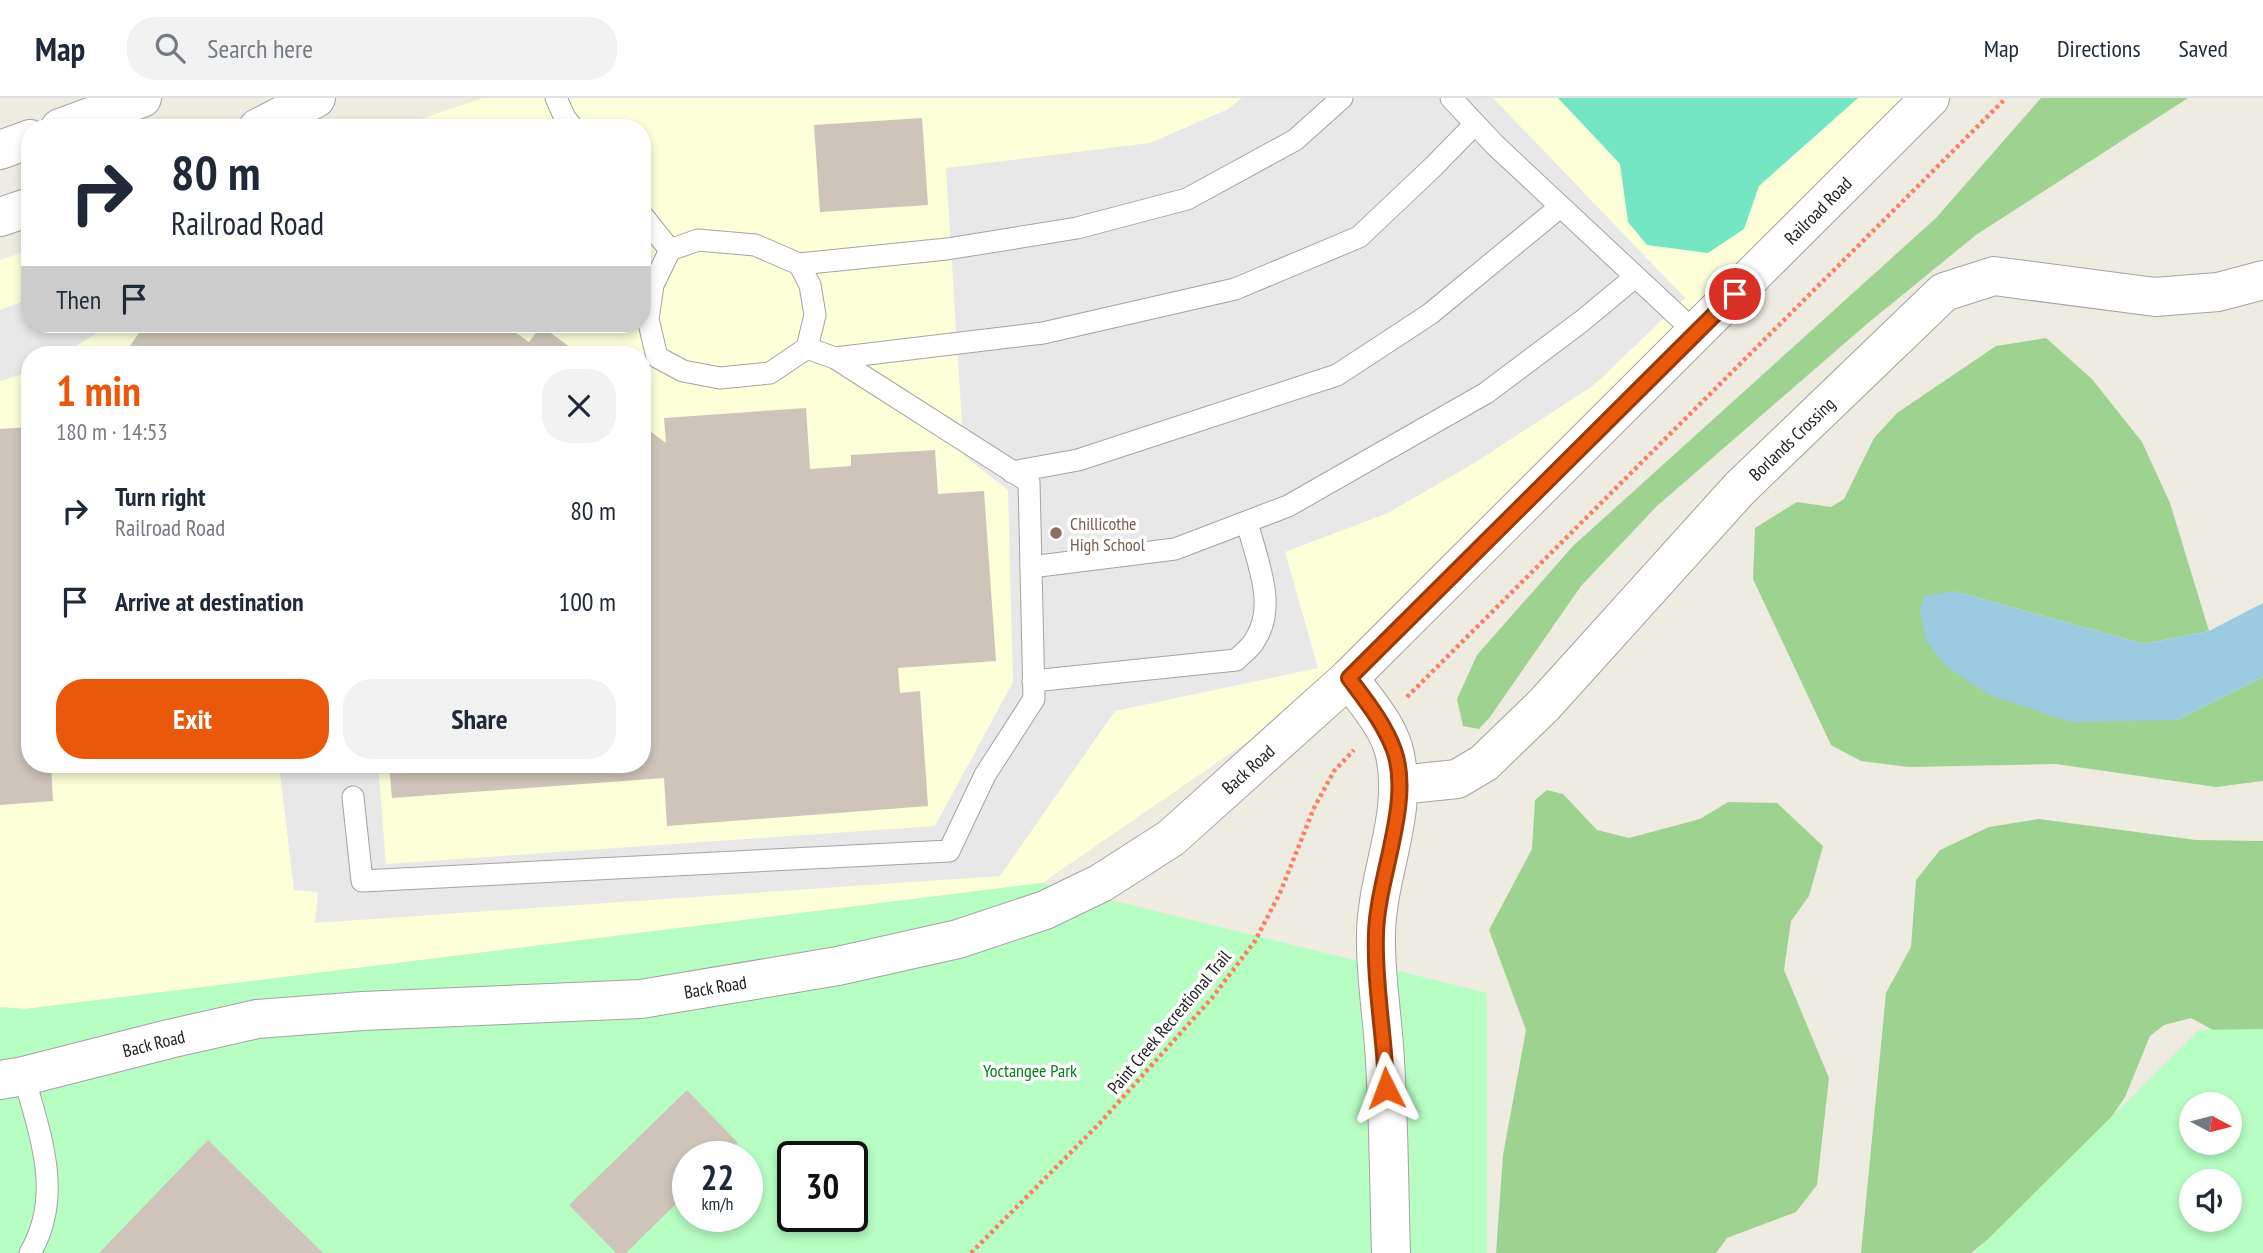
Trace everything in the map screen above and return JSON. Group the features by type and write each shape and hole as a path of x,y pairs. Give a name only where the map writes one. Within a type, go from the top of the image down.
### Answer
{"street":[{"path":"85,119 142,98"},
{"path":"275,119 316,98"},
{"name":"Railroad Road","path":"1349,678 1930,98"},
{"path":"0,150 21,142"},
{"path":"0,217 21,210"},
{"name":"Borlands Crossing","path":"1399,785 1457,779 1484,763 1544,705 1740,488 1944,292 1994,276 2155,297 2218,292 2263,280"},
{"path":"1349,678 1382,722 1395,752 1399,785 1395,829 1380,891 1376,934 1385,1060 1391,1253"},
{"name":"Back Road","path":"12,1078 257,1019 363,1011 641,999 838,967 958,939 1045,910 1101,883 1171,838 1349,678"}],"lane":[{"path":"556,98 566,119"},
{"path":"651,299 653,285 670,250 698,240 755,245 799,264 947,249 1077,228 1187,199 1295,140 1342,98"},
{"path":"1451,98 1560,207 1696,333"},
{"path":"835,358 1043,332 1235,289 1359,237 1475,124"},
{"path":"1012,471 1078,460 1337,375 1430,314 1560,207"},
{"path":"651,226 670,250"},
{"path":"651,332 657,357 682,371 720,378 769,373 807,348 816,315 810,285 799,264"},
{"path":"1031,567 1175,549 1289,506 1486,393 1582,321 1635,277"},
{"path":"353,797 362,881 949,851 985,775 1034,699 1028,482 835,358 807,348"},
{"path":"1033,681 1236,660 1255,641 1266,613 1265,594 1247,522"},
{"path":"12,1078 48,1180 47,1206 41,1235 30,1253"}],"path":[{"name":"Paint Creek Recreational Trail","path":"971,1253 1161,1057 1212,998 1255,941 1280,893 1314,808 1334,771 2006,98"}],"shaded area":[{"name":"Chillicothe High School","path":"483,98 1906,98 1292,711 1042,883 25,1009 0,1007 0,260 21,253 21,333 651,333 651,119 421,119"},
{"path":"1242,98 1493,98 1685,298 1594,385 1476,462 1388,513 1285,552 1318,668 1115,711 1000,876 315,923 318,892 294,890 280,773 379,773 386,864 935,826 1013,682 1008,490 964,456 946,168 1150,143 1228,109"},
{"path":"21,302 21,333 97,333 76,346 21,346 21,375 0,381 0,310"}],"green space":[{"path":"1558,98 1858,98 1759,186 1744,229 1708,253 1647,245 1628,222 1620,164"},
{"path":"2041,98 2188,98 1976,235 1868,323 1657,506 1581,586 1490,717 1479,729 1463,726 1457,699 1477,655 1573,546 1936,218"},
{"path":"2046,338 2092,379 2142,442 2170,503 2209,631 2144,644 1954,591 2177,720 2263,677 2263,781 2216,787 2056,764 1909,767 1861,761 1831,745 1753,579 1755,528 1797,502 1831,507 1844,499 1874,438 1897,413 1996,346"},
{"path":"1547,790 1563,794 1597,830 1629,838 1700,819 1728,802 1777,803 1823,846 1809,896 1791,921 1784,970 1829,1078 1817,1185 1796,1212 1727,1238 1716,1253 1496,1253 1503,1155 1526,1030 1489,930 1532,849 1535,800"},
{"path":"2039,819 2196,840 2263,841 2263,1057 2191,1018 2164,1025 2150,1036 2125,1097 2077,1168 1971,1253 1861,1253 1886,993 1911,947 1916,880 1940,850 1989,827"},
{"name":"Yoctangee Park","path":"1042,883 1487,993 1487,1253 0,1253 0,1007 25,1009"},
{"path":"2263,1029 2263,1253 1974,1253 2199,1030"}],"water":[{"path":"1954,591 2144,644 2209,631 2263,603 2263,677 2177,720 2070,722 1990,695 1946,666 1926,640 1920,610 1924,596"}],"building":[{"path":"922,118 928,205 820,212 814,125"},
{"path":"139,333 516,333 529,342 536,333 551,333 569,346 318,346 130,346"},
{"path":"806,408 810,469 851,466 851,455 935,450 938,494 984,491 996,661 898,668 900,693 920,691 928,806 667,826 664,778 392,798 390,773 651,773 651,432 666,443 664,418"},
{"path":"21,428 21,773 51,773 53,801 0,805 0,429"},
{"path":"687,1090 736,1141 672,1141 672,1208 626,1253 616,1253 569,1205"},
{"path":"208,1140 323,1253 99,1253"}],"place":[{"name":"Chillicothe High School","path":"1056,533"}],"route":[{"path":"1386,1088 1376,934 1380,891 1395,829 1399,785 1395,752 1382,722 1349,678 1735,294"}]}
